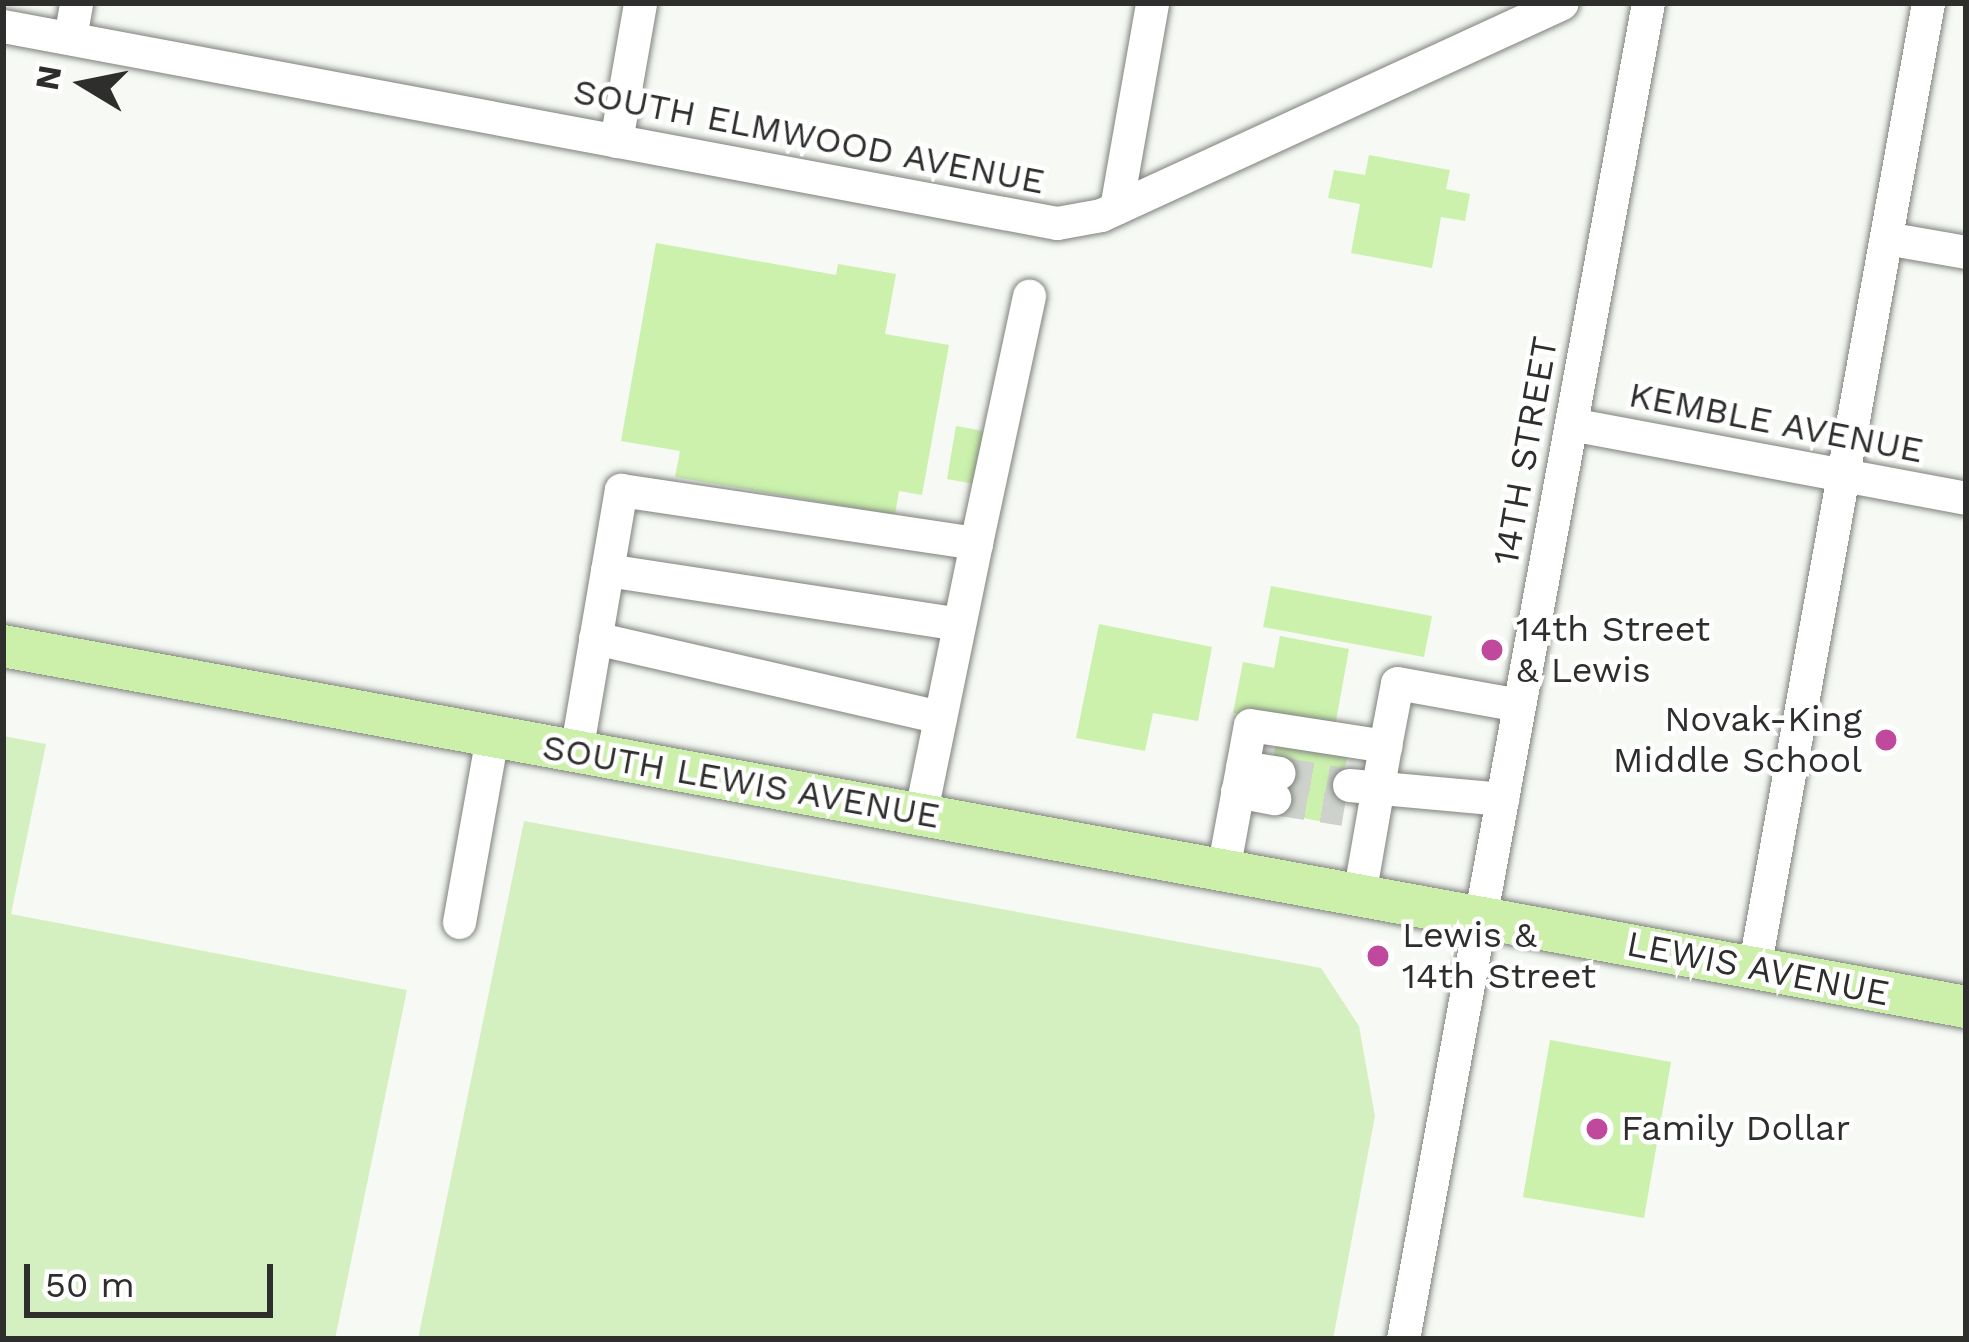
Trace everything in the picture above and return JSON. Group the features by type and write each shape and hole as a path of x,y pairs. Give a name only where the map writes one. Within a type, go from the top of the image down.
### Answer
{"main road":[{"name":"SOUTH LEWIS AVENUE","path":"3,646 1480,916"},
{"name":"LEWIS AVENUE","path":"1480,916 1966,1007"}],"street":[{"path":"70,38 76,3"},
{"path":"616,141 640,3"},
{"path":"1116,208 1152,3"},
{"name":"SOUTH ELMWOOD AVENUE","path":"3,26 1058,223 1116,208 1562,3"},
{"path":"1754,969 1928,3"},
{"name":"14TH STREET","path":"1403,1339 1643,4"},
{"path":"1886,238 1966,252"},
{"path":"920,814 1029,296"},
{"name":"KEMBLE AVENUE","path":"1571,424 1966,498"},
{"path":"576,752 621,490 976,543"},
{"path":"607,570 959,624"},
{"path":"595,638 940,718"},
{"path":"1360,895 1361,799 1385,746 1397,683 1519,705"},
{"path":"1223,870 1250,724 1385,746"},
{"path":"459,922 492,736"},
{"path":"1239,779 1276,785"},
{"path":"1361,799 1502,800"}],"green space":[{"path":"3,736 46,744 11,914 407,990 335,1339 3,1339"},
{"path":"524,821 1321,968 1359,1026 1375,1116 1333,1339 418,1339"}],"building":[{"path":"1369,155 1450,170 1446,189 1470,194 1465,221 1441,217 1432,268 1351,253 1360,204 1328,198 1334,170 1365,175"},
{"path":"656,243 836,275 838,264 896,274 885,334 949,345 922,495 899,491 895,515 675,477 680,451 621,441"},
{"path":"956,426 989,432 980,485 947,479"},
{"path":"1271,586 1432,616 1424,657 1263,627"},
{"path":"1099,624 1212,647 1198,721 1153,713 1145,751 1076,738"},
{"path":"1280,636 1349,649 1334,732 1233,713 1243,662 1274,668"},
{"path":"1278,734 1349,747 1334,824 1263,810"},
{"name":"Family Dollar","path":"1550,1040 1671,1062 1644,1218 1523,1197"}],"tunnel":[{"path":"1279,773 1349,785"},
{"path":"1274,798 1344,809"}],"place":[{"name":"14th Street & Lewis","path":"1492,650"},
{"name":"Novak-King Middle School","path":"1886,740"},
{"name":"Lewis & 14th Street","path":"1378,956"},
{"name":"Family Dollar","path":"1597,1129"}]}
